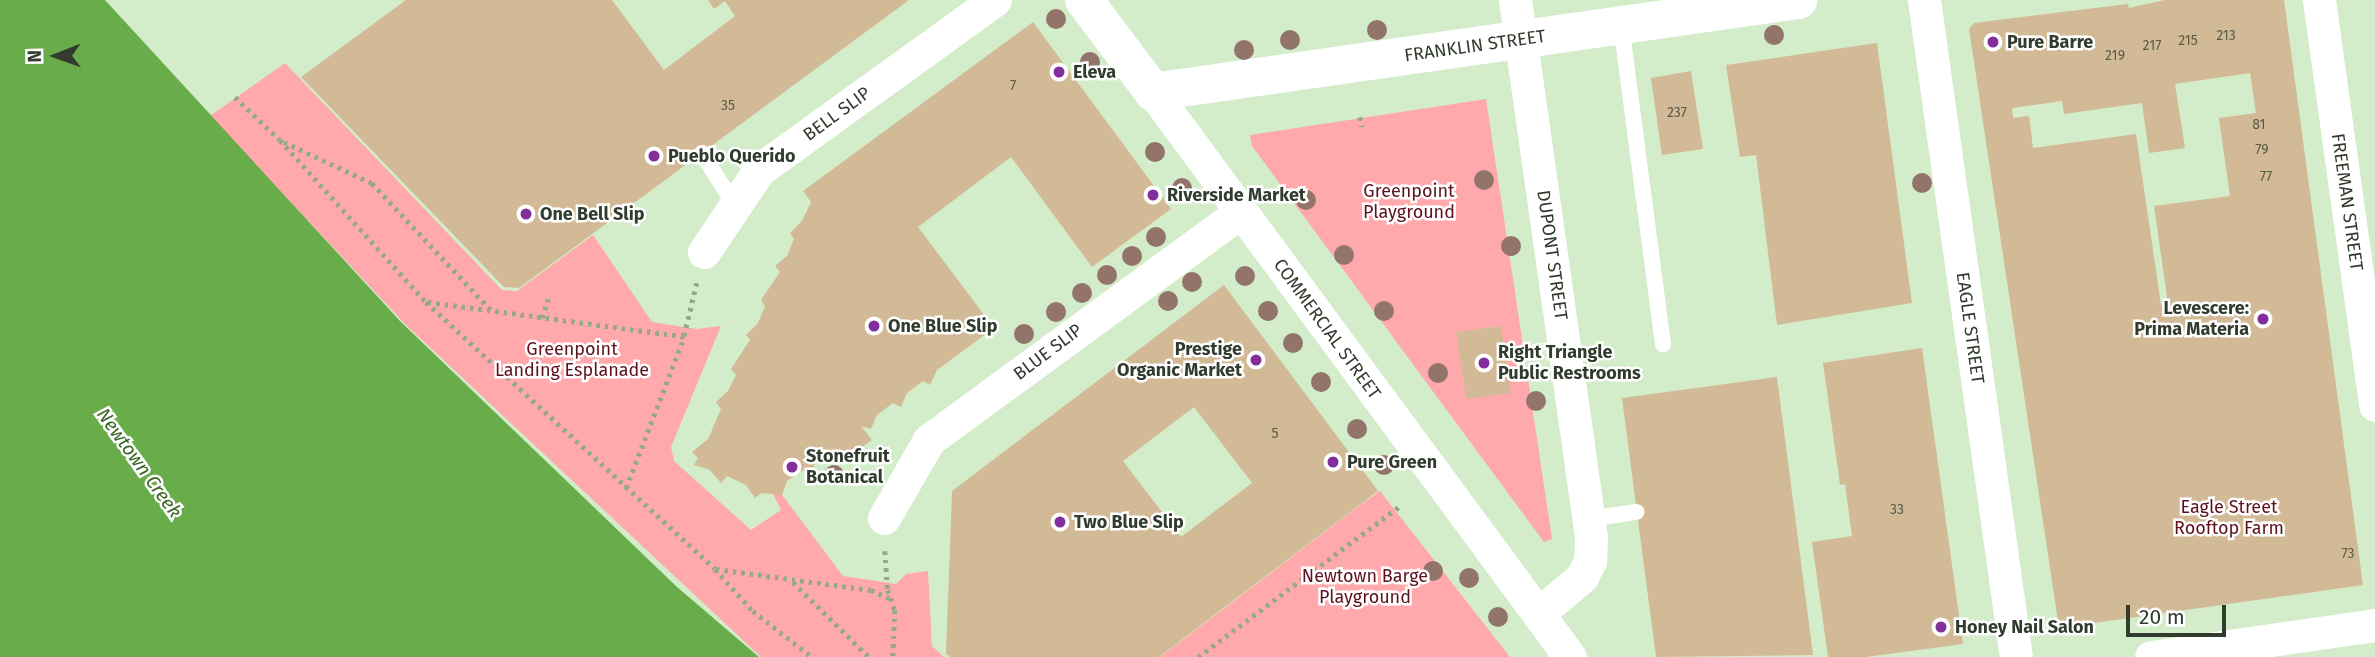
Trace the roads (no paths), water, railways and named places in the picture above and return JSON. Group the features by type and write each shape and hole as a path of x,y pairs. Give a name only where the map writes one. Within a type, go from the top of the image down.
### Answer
{"street":[{"name":"BELL SLIP","path":"704,252 759,170 995,0"},
{"name":"COMMERCIAL STREET","path":"1084,0 1570,657"},
{"path":"1111,0 1117,43"},
{"name":"DUPONT STREET","path":"1515,0 1591,548 1586,572 1569,592 1538,614"},
{"name":"FRANKLIN STREET","path":"1153,92 1798,0"},
{"name":"EAGLE STREET","path":"1924,0 2016,657"},
{"name":"FREEMAN STREET","path":"2319,0 2375,405"},
{"name":"BLUE SLIP","path":"884,518 929,440 1241,212"},
{"path":"2151,657 2375,625"}],"lane":[{"path":"1621,25 1663,344"},
{"path":"702,153 735,206"},
{"path":"1589,519 1636,512"}],"water":[{"name":"Newtown Creek","path":"0,0 105,0 400,321 677,587 759,657 0,657"}],"place":[{"name":"Pure Barre","path":"1993,42"},
{"name":"Eleva","path":"1059,72"},
{"name":"Pueblo Querido","path":"654,156"},
{"name":"Riverside Market","path":"1153,195"},
{"name":"One Bell Slip","path":"526,214"},
{"name":"Levescere: Prima Materia","path":"2263,319"},
{"name":"One Blue Slip","path":"874,326"},
{"name":"Prestige Organic Market","path":"1256,360"},
{"name":"Right Triangle Public Restrooms","path":"1484,363"},
{"name":"Pure Green","path":"1333,462"},
{"name":"Stonefruit Botanical","path":"792,467"},
{"name":"Two Blue Slip","path":"1060,522"},
{"name":"Honey Nail Salon","path":"1941,627"}],"park label":[{"name":"Greenpoint Playground","path":"1409,202"},
{"name":"Greenpoint Landing Esplanade","path":"572,360"},
{"name":"Eagle Street Rooftop Farm","path":"2229,518"},
{"name":"Newtown Barge Playground","path":"1365,587"}]}
